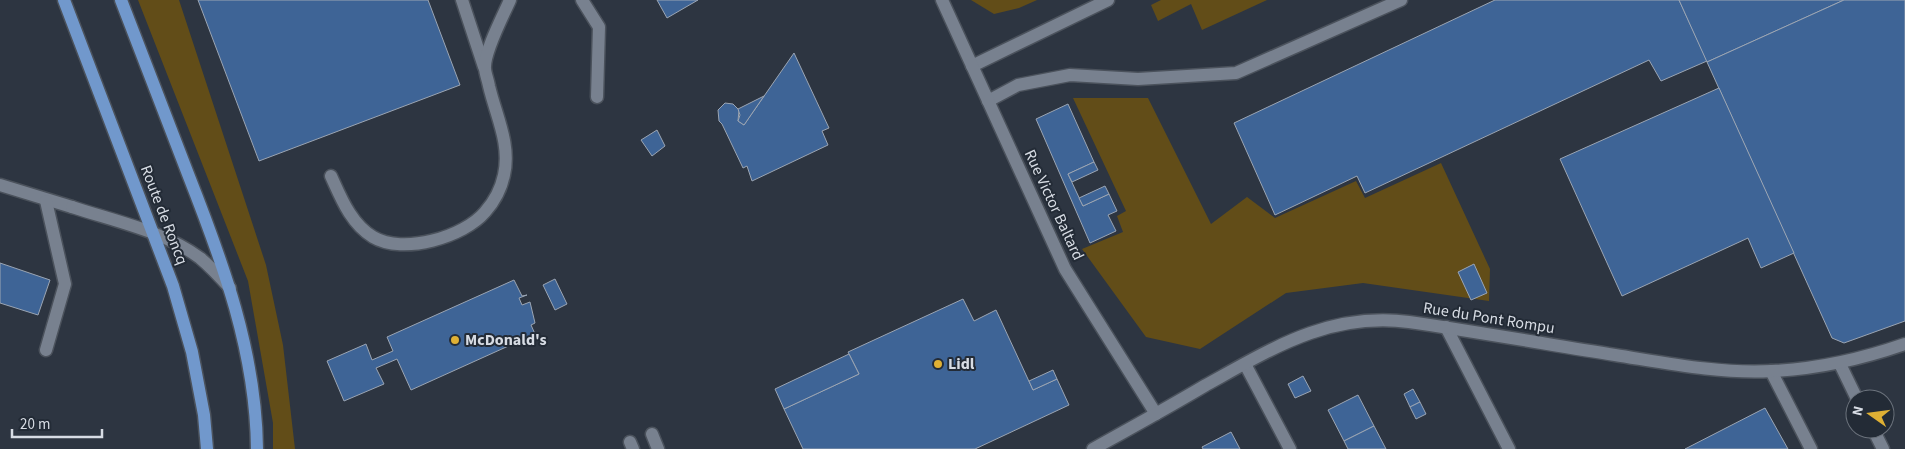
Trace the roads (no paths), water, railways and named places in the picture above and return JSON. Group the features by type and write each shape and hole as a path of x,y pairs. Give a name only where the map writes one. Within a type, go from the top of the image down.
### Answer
{"main road":[{"name":"Route de Roncq","path":"64,0 173,286 192,352 204,415 207,449"},
{"path":"121,0 220,255 230,288 246,350 257,449"}],"street":[{"path":"331,176 342,202 360,228 374,238 393,245 418,245 467,227 485,213 498,194 504,175 506,155 503,135 484,67 462,0"},
{"path":"484,67 492,41 510,0"},
{"path":"582,0 599,27 597,97"},
{"name":"Rue Victor Baltard","path":"942,0 1065,269 1156,414"},
{"path":"972,66 1108,0"},
{"path":"988,101 1018,85 1070,75 1138,79 1236,74 1400,0"},
{"path":"0,185 154,234 201,259 230,288"},
{"path":"46,201 65,284 46,350"},
{"name":"Rue du Pont Rompu","path":"1093,449 1292,338 1350,322 1394,320 1663,363 1726,370 1771,372 1840,364 1905,344"},
{"path":"1446,327 1509,449"},
{"path":"1245,364 1290,449"},
{"path":"1840,364 1852,389"},
{"path":"1771,372 1811,449"},
{"path":"652,434 658,449"}],"place":[{"name":"McDonald's","path":"455,340"},
{"name":"Lidl","path":"938,364"}]}
